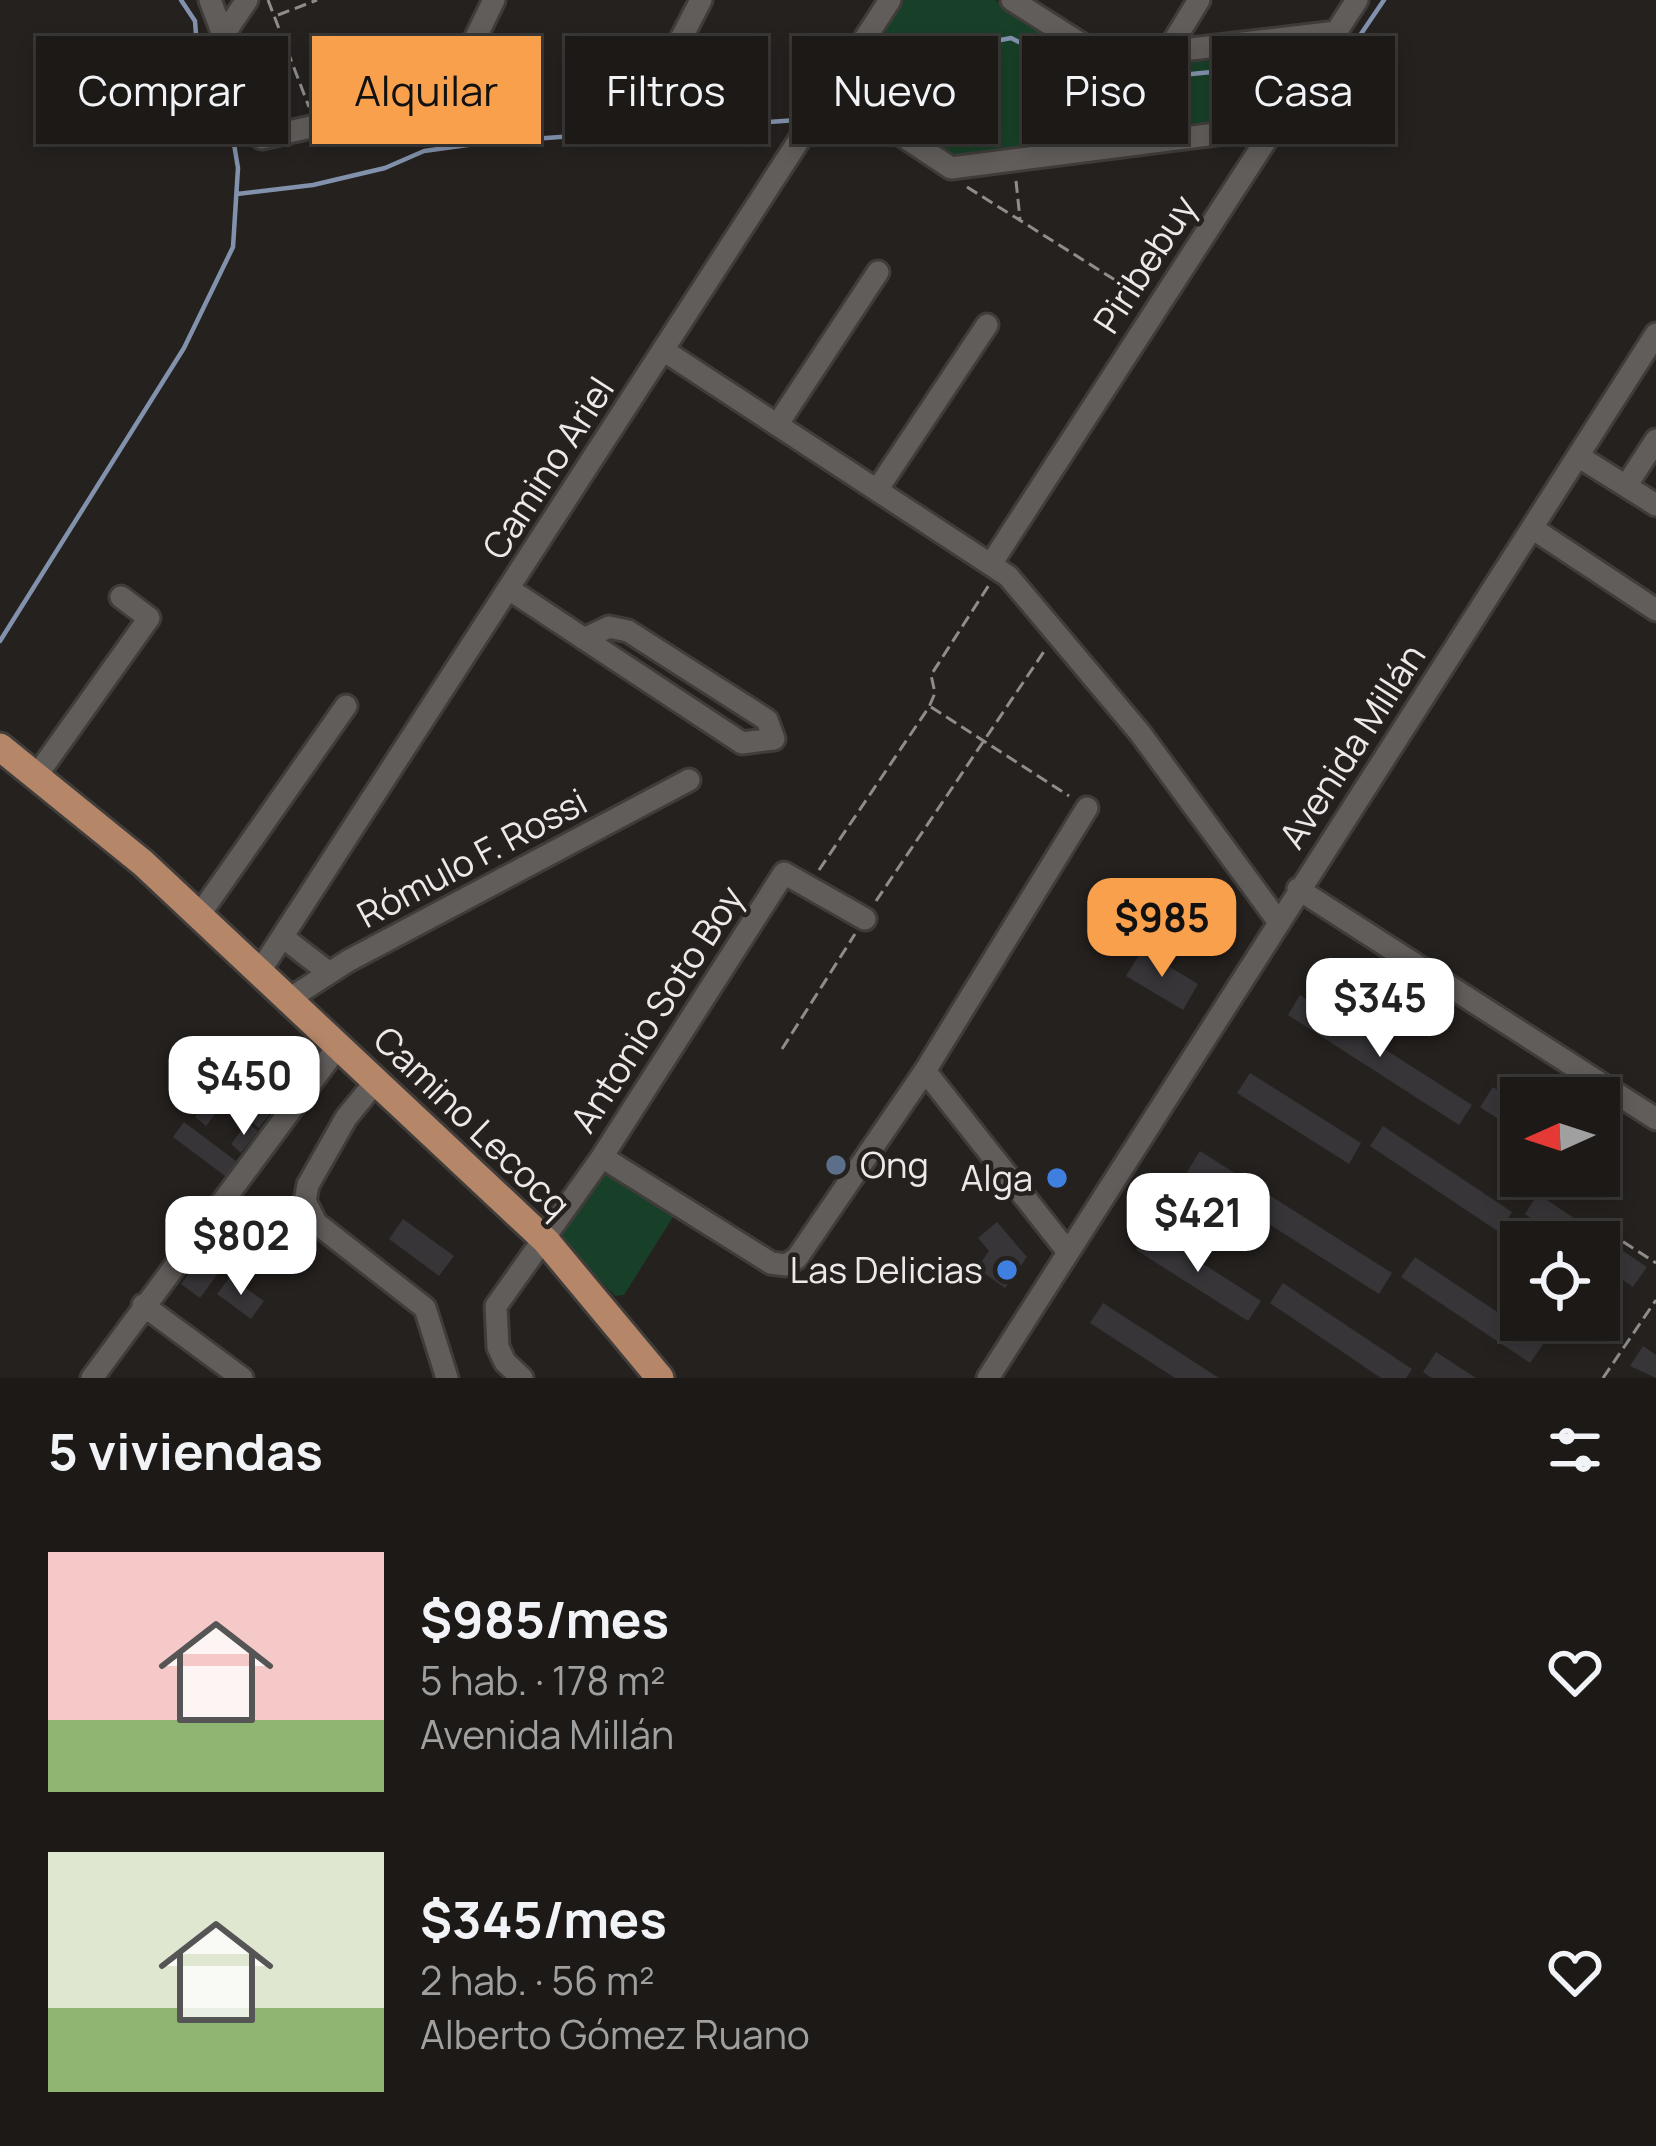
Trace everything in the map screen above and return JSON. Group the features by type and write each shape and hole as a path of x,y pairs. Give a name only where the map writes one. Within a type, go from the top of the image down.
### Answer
{"main road":[{"name":"Camino Lecocq","path":"0,747 200,914 546,1241 660,1378"}],"street":[{"path":"210,0 262,138 312,127"},
{"path":"224,34 247,0"},
{"path":"476,36 494,0"},
{"path":"682,36 701,0"},
{"name":"Camino Ariel","path":"867,36 890,0"},
{"path":"1012,0 1070,36"},
{"path":"1177,36 1199,0"},
{"name":"Piribebuy","path":"1334,36 1357,0"},
{"path":"1188,50 1337,32"},
{"path":"915,144 951,168 1212,135"},
{"name":"Camino Ariel","path":"260,971 796,144"},
{"name":"Piribebuy","path":"991,564 1262,144"},
{"path":"777,425 878,272"},
{"path":"877,490 987,325"},
{"name":"Avenida Millán","path":"988,1378 1656,334"},
{"path":"663,350 1008,576 1191,799 1278,921"},
{"path":"1627,486 1656,440"},
{"path":"1579,456 1656,505"},
{"path":"1532,528 1656,610"},
{"path":"509,589 584,639 742,743 774,739 767,719 628,631 608,627 584,639"},
{"path":"37,775 149,618 121,597"},
{"path":"200,914 346,706"},
{"name":"Rómulo F. Rossi","path":"290,999 328,972 689,780"},
{"path":"602,1157 771,1263 786,1264 797,1258 925,1071 1087,808"},
{"name":"Antonio Soto Boy","path":"522,1378 505,1363 498,1347 496,1306 602,1157 784,873 808,886"},
{"path":"808,886 865,919"},
{"path":"1298,889 1656,1119"},
{"path":"284,938 328,972"},
{"path":"92,1378 339,1046"},
{"path":"925,1071 1067,1252"},
{"path":"377,1080 346,1118 308,1185 305,1201 316,1222 425,1308 447,1378"},
{"path":"143,1305 234,1376"}],"path":[{"path":"268,0 312,115"},
{"path":"277,16 317,0"},
{"path":"1014,161 1020,221"},
{"path":"951,168 958,181 1157,307"},
{"path":"808,886 929,706 935,693 931,675 988,590 991,564"},
{"path":"782,1049 982,738 1057,634"},
{"path":"929,706 1087,808"},
{"path":"1620,1240 1656,1264"},
{"path":"1604,1378 1656,1300"}],"green space":[{"path":"904,0 995,0 1052,36 1022,36 1022,144 1083,144 957,161 930,144 998,144 998,36 880,36"},
{"path":"1212,52 1212,127 1188,130 1188,54"},
{"path":"604,1173 673,1217 624,1295 615,1296 560,1239"}],"building":[{"path":"1142,950 1198,984 1183,1010 1126,976"},
{"path":"1300,995 1472,1105 1459,1125 1288,1015"},
{"path":"234,1066 246,1075 206,1126 195,1117"},
{"path":"1250,1073 1361,1143 1349,1164 1237,1093"},
{"path":"1493,1087 1500,1092 1500,1120 1480,1107"},
{"path":"271,1091 281,1099 259,1128 248,1119"},
{"path":"184,1122 240,1164 229,1179 173,1137"},
{"path":"247,1123 258,1131 241,1153 231,1144"},
{"path":"1383,1126 1512,1212 1506,1221 1500,1221 1499,1232 1370,1146"},
{"path":"1200,1151 1392,1273 1379,1294 1187,1172"},
{"path":"1536,1197 1542,1197 1578,1221 1535,1221 1525,1214"},
{"path":"242,1200 261,1215 200,1298 181,1284"},
{"path":"403,1219 454,1256 439,1276 389,1239"},
{"path":"997,1222 1027,1257 1005,1288 977,1268 989,1251 978,1238"},
{"path":"1149,1229 1261,1301 1248,1321 1136,1250"},
{"path":"1620,1249 1647,1267 1633,1287 1620,1278"},
{"path":"1415,1257 1500,1314 1500,1341 1544,1343 1530,1363 1401,1277"},
{"path":"230,1277 264,1301 251,1319 217,1294"},
{"path":"1283,1283 1412,1369 1406,1378 1381,1378 1270,1303"},
{"path":"1103,1303 1219,1378 1175,1378 1090,1323"},
{"path":"1643,1346 1656,1355 1656,1378 1630,1366"},
{"path":"1436,1352 1476,1378 1432,1378 1423,1372"}],"waterway":[{"path":"0,641 184,348 233,247 238,168 230,120 198,61 195,21 181,0"},
{"path":"1360,36 1384,0"},
{"path":"998,41 1011,38 1101,83 1212,72"},
{"path":"237,194 313,185 385,168 424,151 489,142 792,120"}],"place":[{"name":"Ong","path":"836,1165"},
{"name":"Alga","path":"1057,1178"},
{"name":"Las Delicias","path":"1007,1270"}]}
